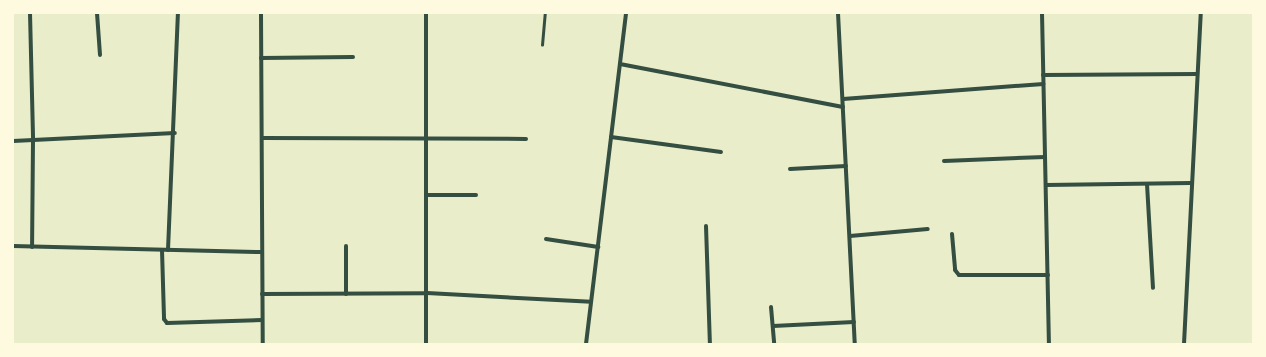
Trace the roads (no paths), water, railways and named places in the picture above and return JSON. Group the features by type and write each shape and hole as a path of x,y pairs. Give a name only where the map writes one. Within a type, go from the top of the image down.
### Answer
{"street":[{"path":"30,13 34,140 32,247"},
{"path":"97,13 100,55"},
{"path":"168,250 175,133 178,13"},
{"path":"261,13 263,344"},
{"path":"426,13 426,344"},
{"path":"586,344 626,13"},
{"path":"838,13 856,344"},
{"path":"1042,13 1050,344"},
{"path":"1184,344 1191,183 1201,13"},
{"path":"261,58 353,57"},
{"path":"620,64 843,107"},
{"path":"1043,75 1197,74"},
{"path":"842,99 1044,84"},
{"path":"13,141 175,133"},
{"path":"611,137 721,152"},
{"path":"262,138 526,138"},
{"path":"944,161 1045,156"},
{"path":"790,169 846,166"},
{"path":"1046,185 1191,183"},
{"path":"1147,184 1153,288"},
{"path":"427,195 476,195"},
{"path":"706,226 710,344"},
{"path":"850,236 928,229"},
{"path":"952,234 955,270 959,276 1048,275"},
{"path":"546,239 598,247"},
{"path":"13,246 262,252"},
{"path":"346,246 346,294"},
{"path":"162,250 164,319 167,323 262,320"},
{"path":"262,294 427,293 591,302"},
{"path":"772,307 774,344"},
{"path":"773,326 854,322"}]}
